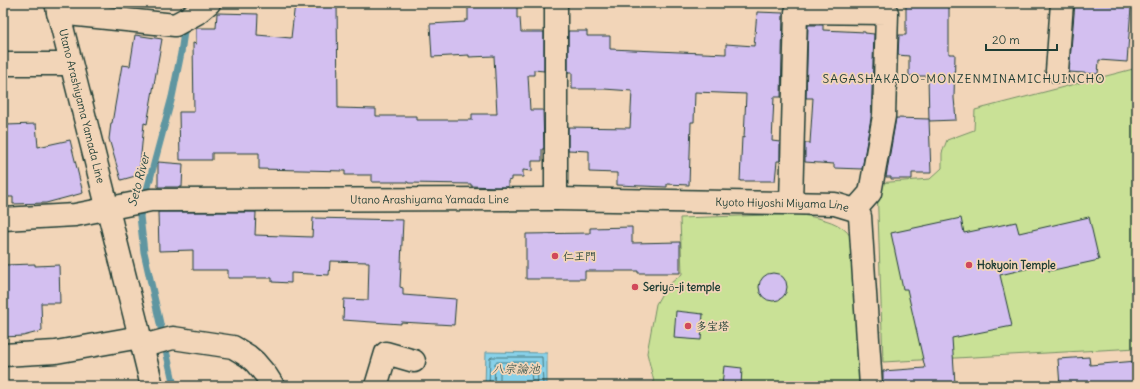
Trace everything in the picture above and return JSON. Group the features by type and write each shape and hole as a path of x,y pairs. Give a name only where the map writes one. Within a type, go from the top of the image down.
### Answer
{"main road":[{"path":"556,3 556,199"},
{"path":"1057,71 1062,3"},
{"path":"57,8 175,25 203,8"},
{"name":"Utano Arashiyama Yamada Line","path":"57,8 108,209 153,341 152,386"},
{"path":"791,203 796,12 887,13 884,116 870,192 855,210"},
{"path":"3,64 70,64"},
{"name":"Utano Arashiyama Yamada Line","path":"3,219 75,215 142,201 556,199"},
{"name":"Kyoto Hiyoshi Miyama Line","path":"556,199 835,204 855,210 860,216 871,386"},
{"path":"3,355 56,352 153,341 232,347 248,356 255,362 273,386"},
{"path":"376,386 386,353 414,361"}],"green space":[{"path":"1137,68 1137,348 883,362 877,183 930,179 942,168 942,153 947,140 974,130 975,110"},
{"path":"797,214 828,221 842,228 848,233 856,248 859,257 860,386 655,386 647,353 656,304 665,288 682,274 680,218"}],"water":[{"name":"八宗論池","path":"486,352 547,353 547,386 485,386"}],"building":[{"path":"295,3 337,3 338,108 376,109 376,116 417,116 417,120 472,120 472,114 497,114 494,56 469,57 469,55 432,57 430,24 465,22 465,20 468,20 468,3 517,3 517,18 520,18 521,32 544,32 544,71 534,70 534,75 528,75 530,110 543,110 544,149 542,149 542,161 532,161 532,171 523,170 523,177 511,177 511,180 508,181 508,187 496,187 471,186 471,184 372,182 372,175 345,175 345,171 259,169 259,153 212,153 212,160 180,160 179,112 194,112 193,43 196,44 196,28 216,28 217,13 258,14 257,35 291,38"},
{"path":"906,3 949,3 949,54 955,54 954,98 956,120 929,121 928,76 909,76 909,56 898,55 899,35 906,35"},
{"path":"1075,3 1103,3 1131,7 1127,62 1099,60 1098,74 1069,72"},
{"path":"757,12 783,13 781,97 774,97 772,141 780,142 780,161 777,161 775,181 740,181 746,94 695,92 694,122 691,122 689,185 667,184 667,187 617,185 617,173 589,172 589,151 568,150 568,127 630,128 632,91 572,89 572,72 568,72 568,31 587,31 587,36 610,36 610,49 726,54 726,44 754,46"},
{"path":"808,25 823,25 823,30 865,32 874,34 871,118 862,169 834,168 834,164 805,162 805,143 810,143 813,98 806,98"},
{"path":"135,35 162,39 147,124 144,123 139,175 121,180 109,139 122,65 130,66"},
{"path":"896,118 929,119 931,173 912,173 912,179 891,179 891,177 886,177"},
{"path":"36,124 38,147 70,140 83,193 46,203 13,204 13,197 3,197 3,141 6,141 6,125"},
{"path":"158,162 183,164 182,187 158,187"},
{"path":"158,212 256,212 255,235 312,237 313,218 403,220 400,287 403,288 403,295 456,299 454,325 401,322 401,324 343,320 344,299 368,300 369,262 330,261 329,275 291,273 291,283 272,282 272,278 228,278 228,270 193,270 193,250 159,251"},
{"path":"1089,217 1099,260 1049,271 1047,264 1000,275 1012,326 952,338 955,384 936,386 883,386 883,371 925,368 907,289 903,289 891,233 961,218 964,233 1016,222 1019,233"},
{"path":"632,227 632,243 680,242 680,273 585,271 585,279 526,279 526,234 590,233 590,228"},
{"path":"35,264 35,266 59,265 60,303 41,303 42,331 23,336 3,337 3,265"},
{"path":"773,273 783,277 787,287 783,297 773,301 763,297 759,287 763,277"},
{"name":"多宝塔","path":"676,311 703,314 701,340 674,338"},
{"path":"1089,357 1090,365 1137,361 1137,386 1060,386 1058,359"},
{"path":"724,366 742,368 741,386 722,386"}],"waterway":[{"name":"Seto River","path":"174,386 144,252 140,216 172,97 185,25"}],"place":[{"name":"仁王門","path":"555,256"},
{"name":"Hokyoin Temple","path":"969,265"},
{"name":"Seriyō-ji temple","path":"635,287"},
{"name":"多宝塔","path":"688,326"}],"district":[{"name":"SAGASHAKADO-MONZENMINAMICHUINCHO","path":"964,79"}]}
